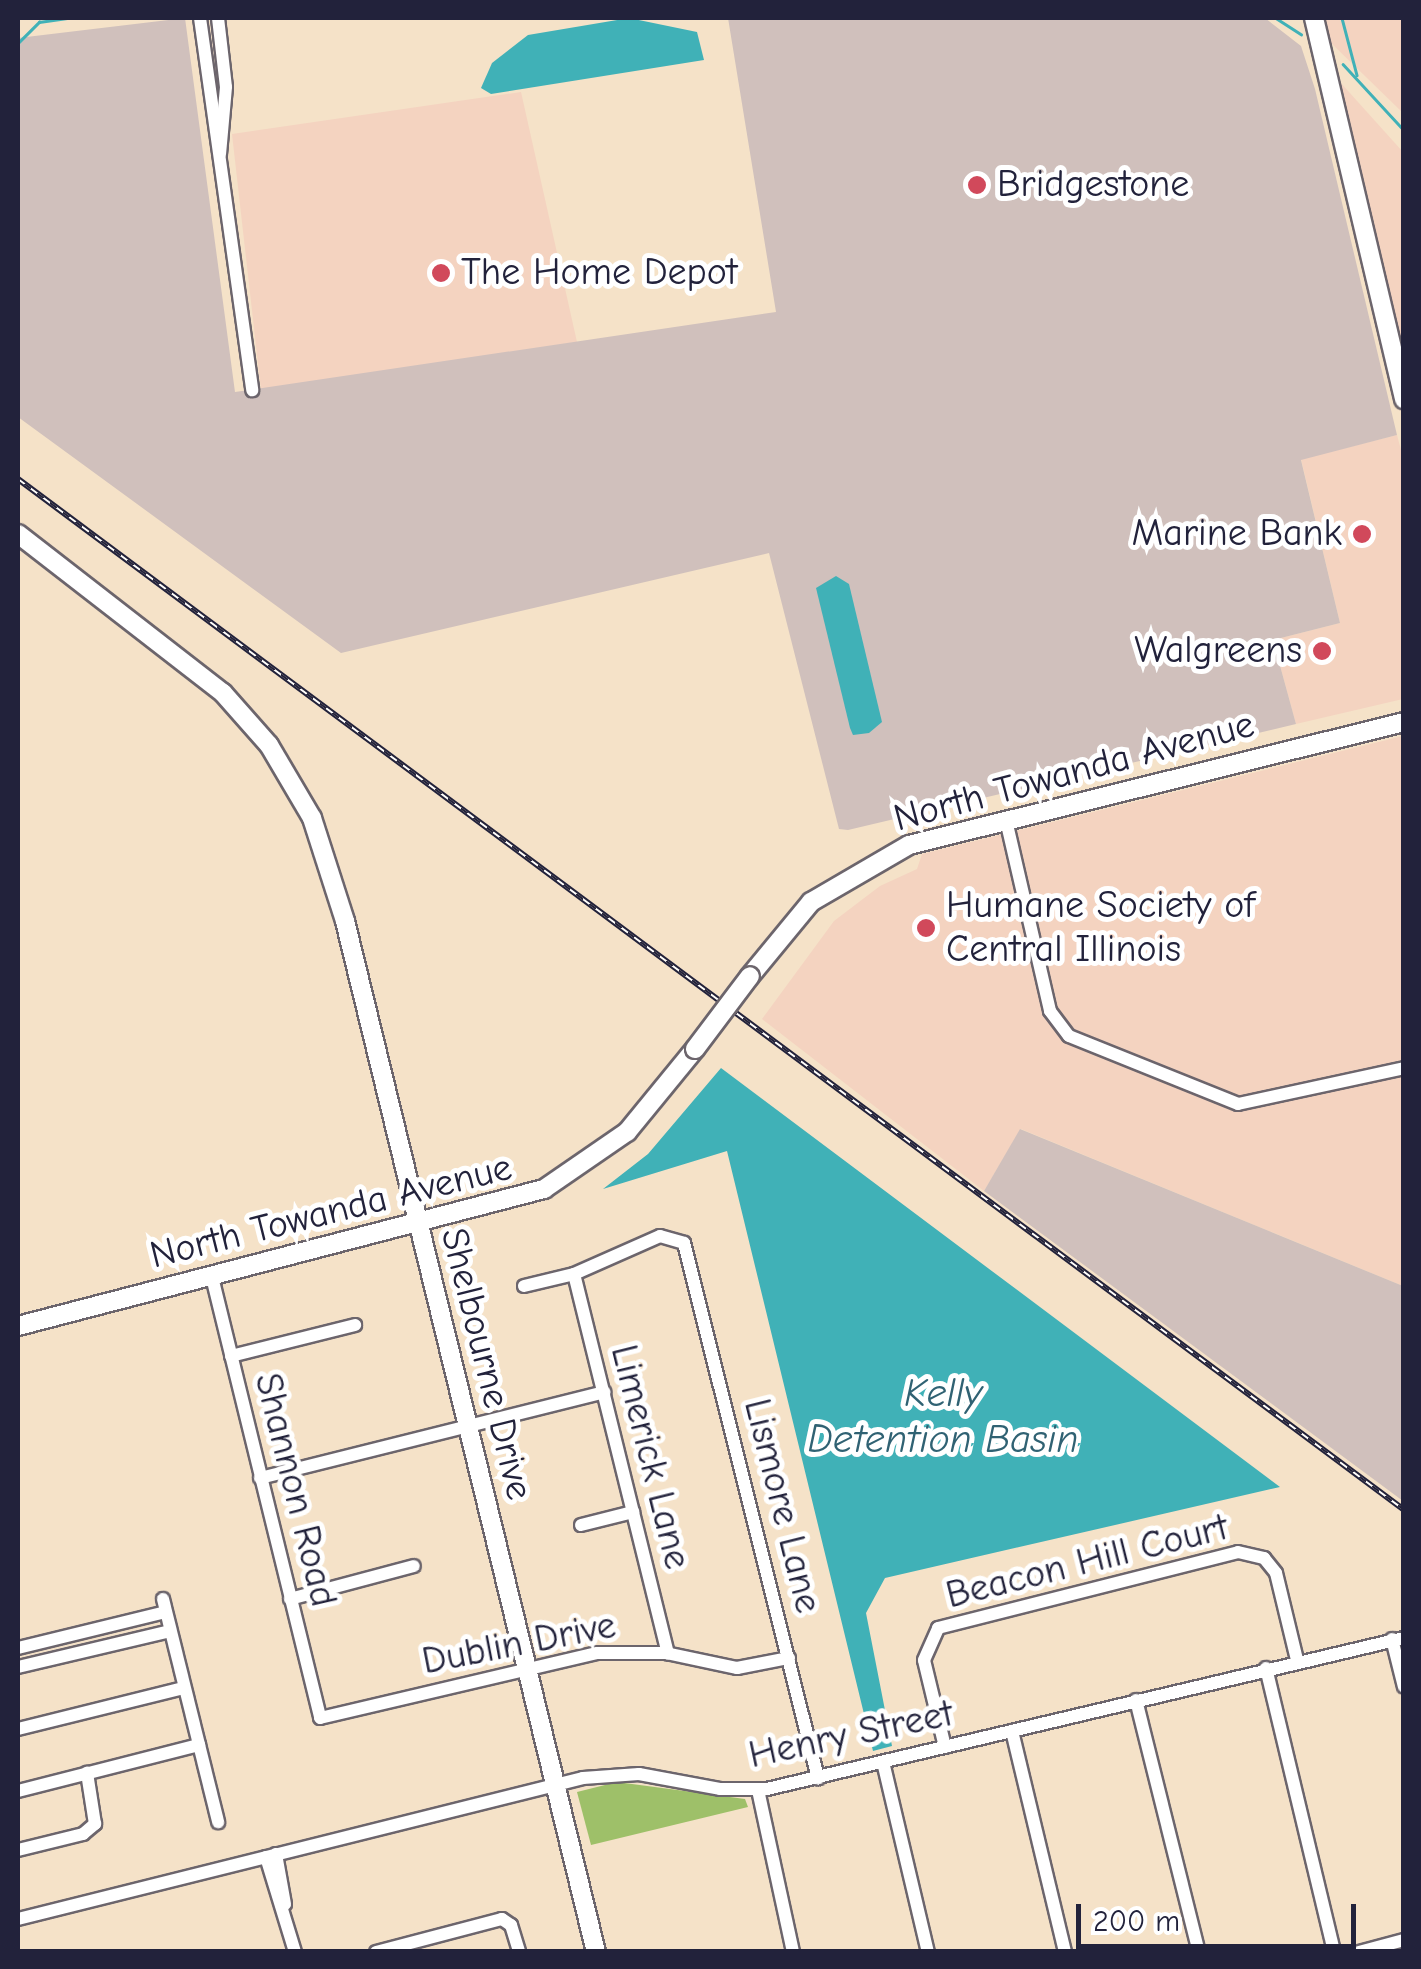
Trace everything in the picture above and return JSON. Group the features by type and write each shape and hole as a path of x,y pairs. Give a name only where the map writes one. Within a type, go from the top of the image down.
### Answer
{"main road":[{"path":"1314,18 1404,400"},
{"name":"Shelbourne Drive","path":"18,534 190,663 268,746 331,866 596,1952"},
{"name":"North Towanda Avenue","path":"18,1326 520,1199 581,1168 641,1118 812,902 863,866 909,845 1404,722"}],"street":[{"path":"200,18 252,390"},
{"path":"218,18 226,138 219,157"},
{"path":"1006,820 1050,1011 1069,1036 1245,1104 1404,1068"},
{"name":"Lismore Lane","path":"574,1274 667,1235 687,1249 818,1778"},
{"path":"524,1286 574,1274"},
{"name":"Limerick Lane","path":"574,1274 668,1654"},
{"name":"Shannon Road","path":"212,1277 320,1718"},
{"path":"231,1356 356,1326"},
{"path":"260,1478 604,1392"},
{"path":"581,1525 634,1512"},
{"name":"Beacon Hill Court","path":"945,1746 924,1660 938,1628 1238,1552 1264,1558 1276,1574 1297,1660"},
{"path":"290,1599 414,1566"},
{"path":"18,1648 164,1606 218,1822"},
{"path":"18,1667 170,1631"},
{"path":"1398,1638 1404,1686"},
{"name":"Henry Street","path":"18,1919 555,1784 638,1774 758,1790 1398,1638"},
{"name":"Dublin Drive","path":"320,1718 527,1666 596,1653 668,1654 737,1668 788,1658"},
{"path":"1266,1668 1334,1952"},
{"path":"18,1729 184,1688"},
{"path":"1136,1700 1199,1952"},
{"path":"1012,1731 1065,1952"},
{"path":"18,1791 199,1745"},
{"path":"883,1762 928,1952"},
{"path":"18,1850 83,1834 94,1824 87,1773"},
{"path":"758,1790 793,1952"},
{"path":"271,1855 295,1952"},
{"path":"376,1952 406,1948 506,1920 519,1952"},
{"path":"1359,1952 1404,1940"}],"shaded area":[{"name":"Bridgestone","path":"185,18 235,392 776,312 728,18 1265,18 1301,46 1315,89 1397,435 1301,460 1340,623 1273,640 1296,724 848,830 839,829 769,553 341,653 18,417 18,38"},
{"path":"1325,18 1403,18 1403,113 1330,42"},
{"path":"1340,82 1403,152 1403,359"},
{"path":"521,92 577,342 261,390 232,134"},
{"path":"1397,435 1404,461 1403,699 1296,724 1273,640 1340,623 1301,459"},
{"path":"1403,736 1403,1286 1021,1129 984,1191 762,1019 834,921 880,886 917,869 922,854"},
{"path":"1020,1129 1403,1286 1403,1501 984,1191"}],"green space":[{"path":"617,1782 745,1799 748,1807 591,1845 577,1792"}],"water":[{"path":"629,18 697,32 704,60 491,94 481,88 492,63 528,35"},
{"path":"836,576 849,584 882,722 869,733 853,735 850,728 816,588"},
{"name":"Kelly Detention Basin","path":"721,1068 1280,1487 885,1578 866,1613 892,1746 873,1751 727,1151 603,1189 648,1154"}],"waterway":[{"path":"18,43 39,22 67,18"},
{"path":"1276,18 1301,34"},
{"path":"1342,18 1357,75"},
{"path":"1343,64 1404,130"}],"railway":[{"path":"18,479 1404,1510"}],"place":[{"name":"Bridgestone","path":"977,185"},
{"name":"The Home Depot","path":"441,273"},
{"name":"Marine Bank","path":"1362,534"},
{"name":"Walgreens","path":"1322,651"},
{"name":"Humane Society of Central Illinois","path":"926,928"}]}
